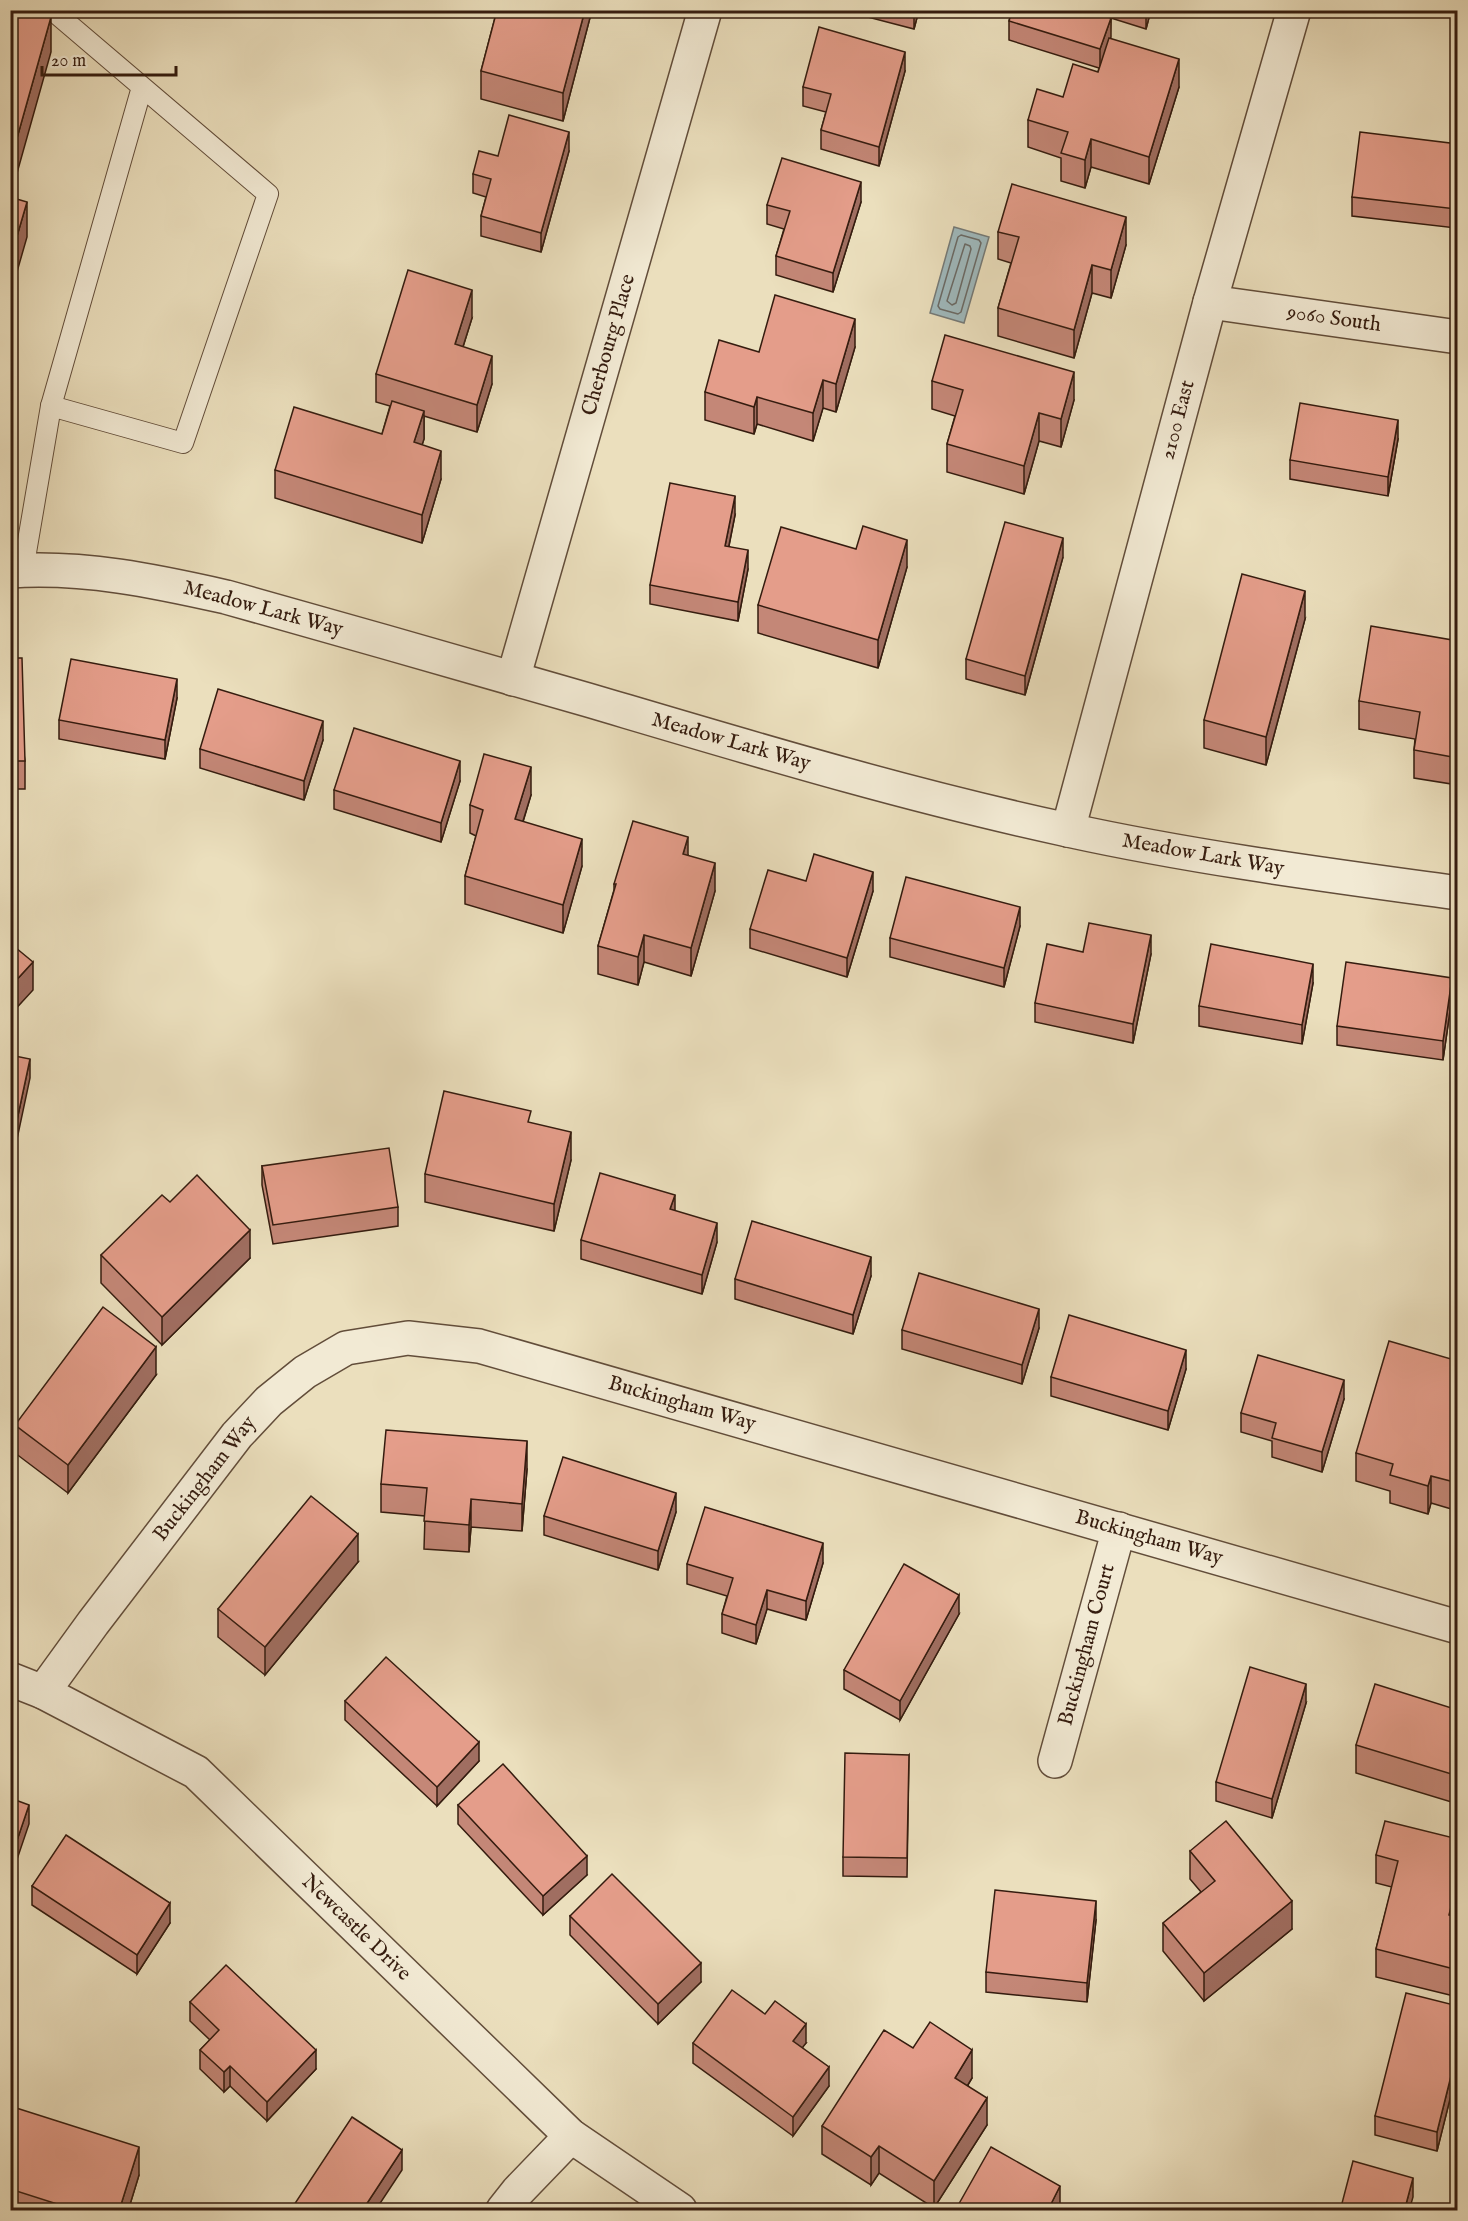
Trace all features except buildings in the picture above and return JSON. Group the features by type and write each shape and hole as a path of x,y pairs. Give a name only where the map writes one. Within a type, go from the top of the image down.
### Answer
{"street":[{"name":"Cherbourg Place","path":"513,678 705,10"},
{"name":"2100 East","path":"1068,830 1210,302 1294,10"},
{"name":"9060 South","path":"1210,302 1458,337"},
{"name":"Meadow Lark Way","path":"17,571 85,571 155,581 226,597 513,678 823,770 1068,830 1186,853 1458,893"},
{"name":"Buckingham Way","path":"43,1692 237,1435 269,1401 305,1372 346,1348 408,1338 479,1346 1458,1627"},
{"name":"Buckingham Court","path":"1055,1761 1119,1529"},
{"name":"Newcastle Drive","path":"10,1678 43,1692 196,1772 570,2136 680,2211"},
{"path":"503,2211 570,2136"}],"lane":[{"path":"51,406 183,443 268,194 52,10"},
{"path":"17,571 51,406 142,87"}],"water":[{"path":"954,227 989,237 964,323 930,313"}]}
